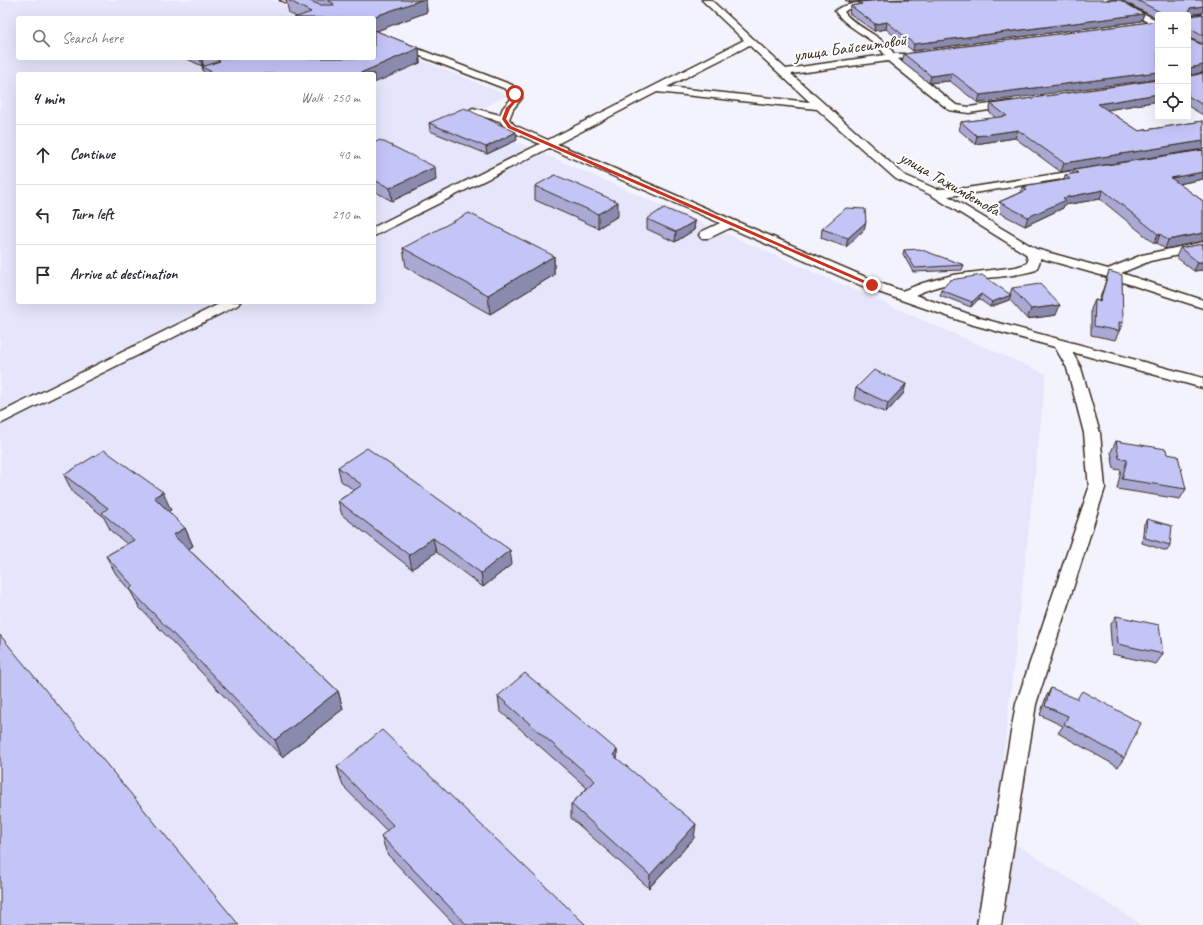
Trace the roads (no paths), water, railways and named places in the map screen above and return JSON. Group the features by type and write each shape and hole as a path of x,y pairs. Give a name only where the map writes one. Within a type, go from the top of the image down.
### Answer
{"street":[{"path":"284,0 326,16"},
{"name":"улица Тажимбетова","path":"706,0 820,106 900,177 935,193 1032,252 1109,273 1203,304"},
{"path":"907,0 846,7 839,11 870,36 891,55 891,58 953,108 970,110 1023,102"},
{"path":"1112,0 1155,23"},
{"path":"286,11 297,5"},
{"path":"1140,25 1155,24"},
{"path":"376,36 509,87 517,98 508,108 504,119"},
{"path":"376,231 655,88 741,46 750,40"},
{"name":"улица Байсеитовой","path":"783,72 914,54"},
{"path":"655,88 820,106"},
{"path":"473,111 504,119 510,127 872,285 975,321 1203,383"},
{"path":"935,193 967,191 1101,170"},
{"path":"705,235 730,223"},
{"path":"1109,273 1146,258 1203,246"},
{"path":"903,296 920,288 972,276 1020,272 1031,267 1034,261 1032,252"},
{"path":"0,420 229,304"},
{"path":"989,925 1026,704 1097,488 1092,433 1074,368 1060,344"}]}
